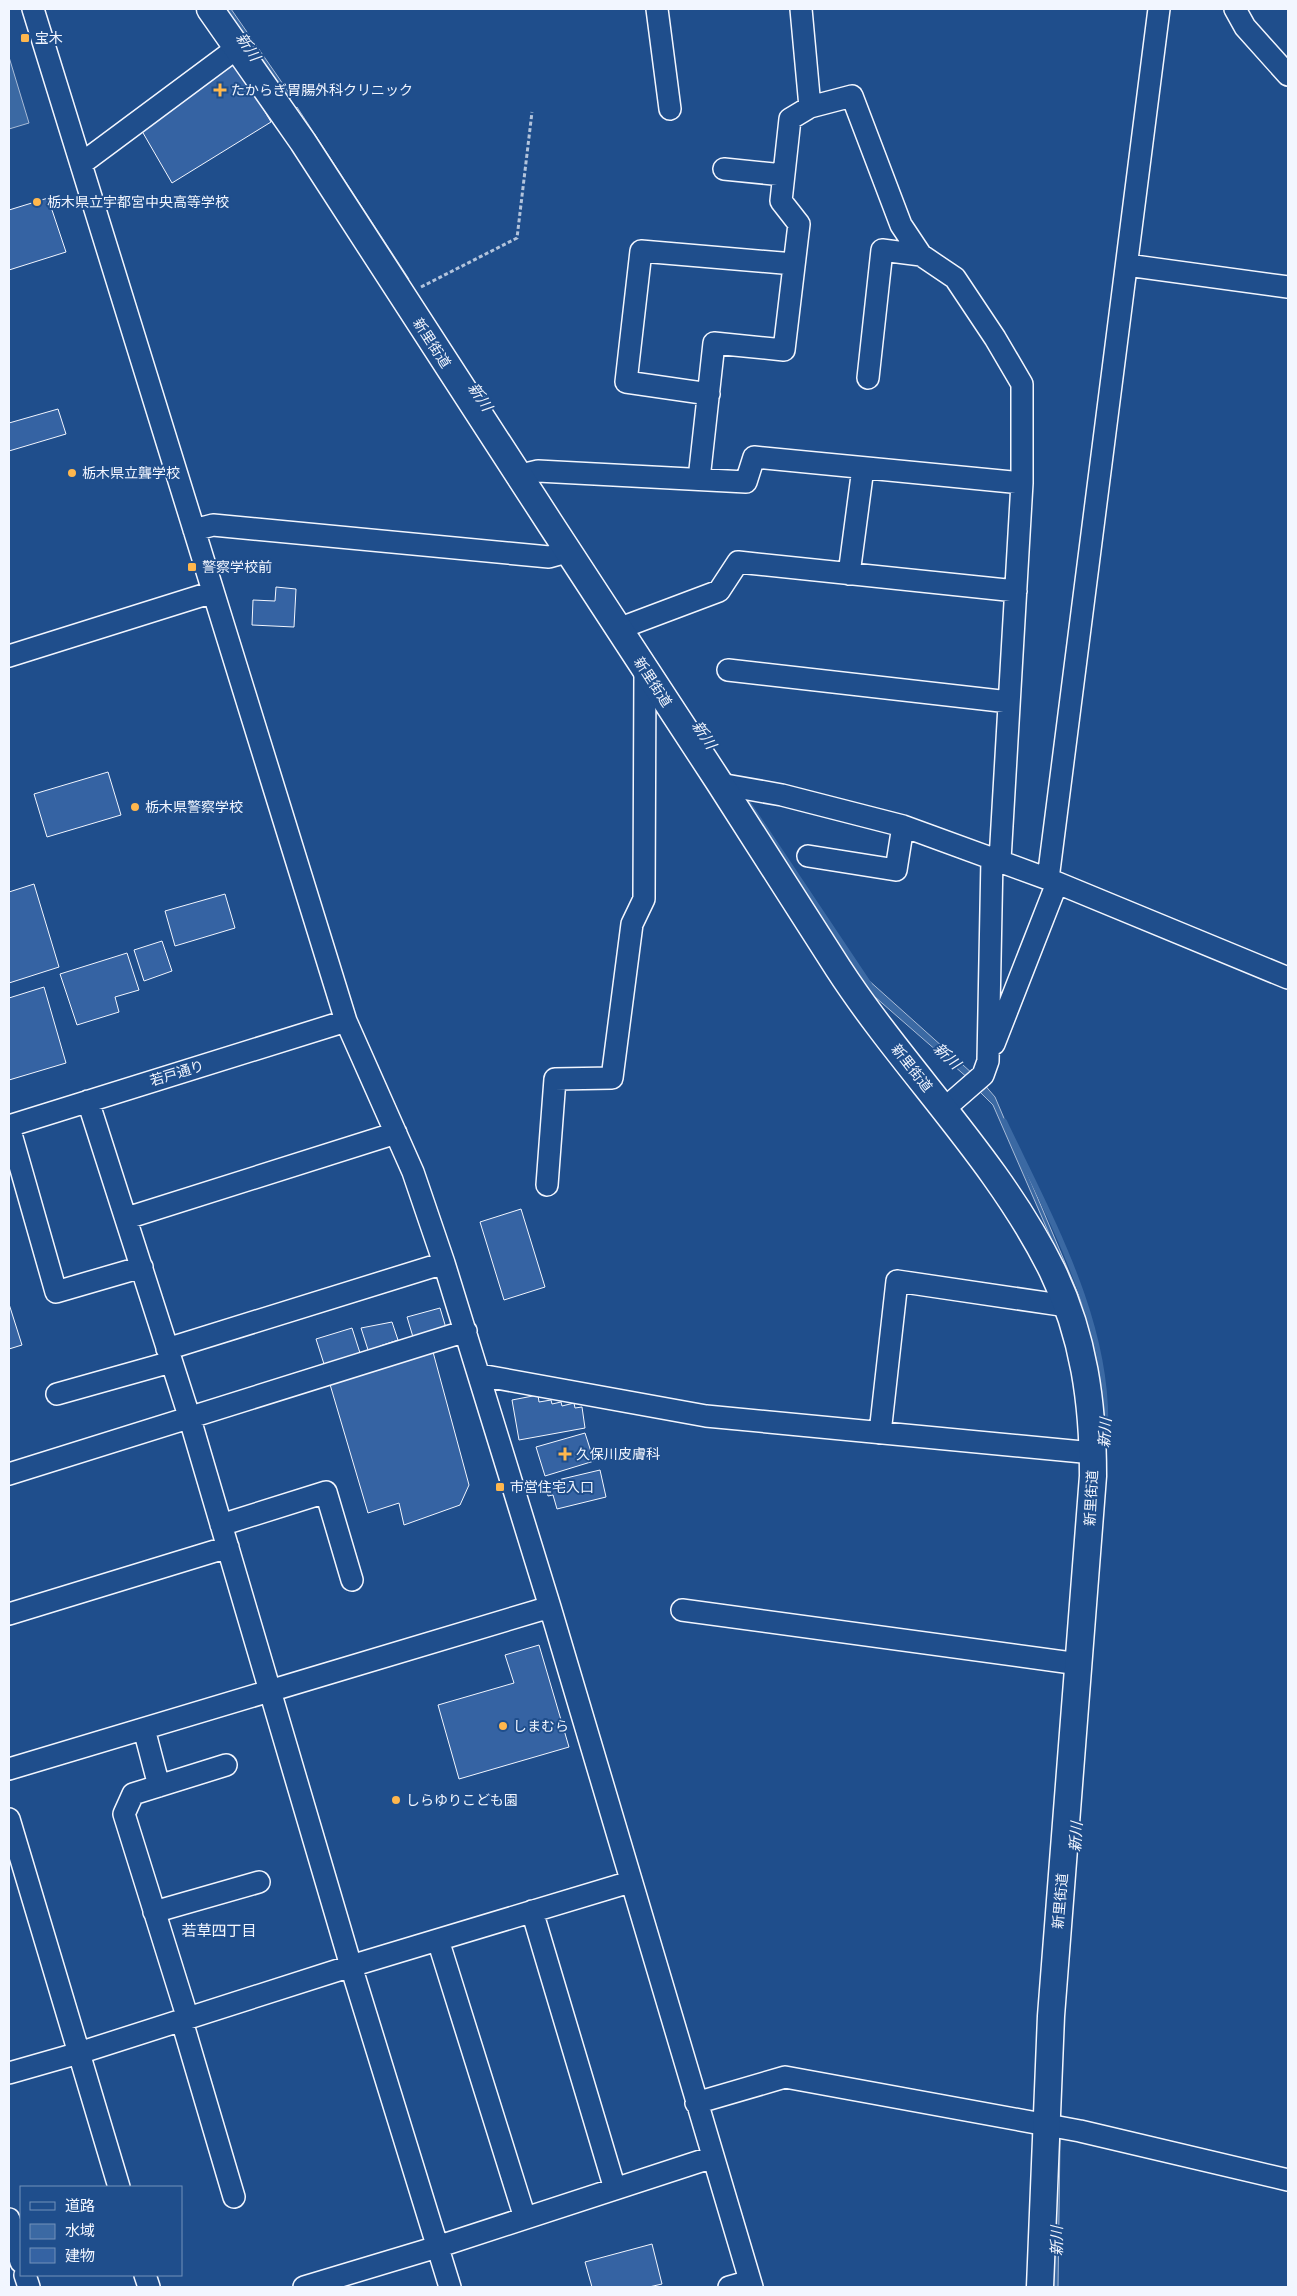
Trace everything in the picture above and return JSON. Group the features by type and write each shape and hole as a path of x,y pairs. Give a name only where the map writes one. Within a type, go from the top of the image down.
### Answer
{"main road":[{"name":"新里街道","path":"210,9 527,474 567,552 625,626 645,670 732,786 841,972 1004,1190 1030,1230 1052,1270 1079,1339 1090,1401 1093,1454 1050,2016 1040,2287"}],"street":[{"path":"33,9 346,1020 396,1133 426,1209 480,1375 751,2284 729,2287"},
{"path":"657,9 670,109"},
{"path":"801,9 810,107"},
{"path":"944,1109 979,1075 1053,881 1159,9"},
{"path":"1235,9 1245,27 1288,76"},
{"path":"81,164 237,48"},
{"path":"699,479 714,343 784,350 799,224 781,201 790,118 810,107 852,96 902,225 921,255 955,278 995,338 1022,384 1022,483 1016,591 979,1075"},
{"path":"724,168 783,175"},
{"path":"868,378 882,250 921,255"},
{"path":"709,394 626,382 641,251 794,264"},
{"path":"1127,265 1288,287"},
{"path":"527,474 746,482 754,458 1022,483"},
{"path":"849,574 863,468"},
{"path":"194,530 213,525 549,557 567,552"},
{"path":"625,626 719,591 738,562 1016,591"},
{"path":"9,656 213,592"},
{"path":"547,1186 555,1079 612,1078 632,924 644,899 645,670"},
{"path":"728,670 1009,702"},
{"path":"732,786 782,795 903,826 1053,881 1288,977"},
{"path":"808,856 896,870 903,826"},
{"name":"若戸通り","path":"9,1127 346,1020"},
{"path":"88,1101 190,1419 352,1966 450,2287"},
{"path":"9,1127 56,1292 142,1267"},
{"path":"127,1218 396,1133"},
{"path":"57,1394 444,1263"},
{"path":"880,1434 897,1281 1066,1306"},
{"path":"9,1474 190,1419 466,1331"},
{"path":"480,1375 706,1416 1093,1454"},
{"path":"221,1525 326,1492 352,1580"},
{"path":"9,1614 228,1547"},
{"path":"9,1770 550,1607"},
{"path":"682,1610 1078,1664"},
{"path":"144,1729 159,1786"},
{"path":"226,1765 133,1794 124,1814 154,1912 234,2197"},
{"path":"9,1819 119,2186"},
{"path":"154,1912 259,1882"},
{"path":"9,2073 630,1882"},
{"path":"532,1911 615,2189"},
{"path":"438,1940 525,2218"},
{"path":"696,2103 785,2077 1045,2125 1288,2180"},
{"path":"304,2287 332,2283 712,2157"},
{"path":"9,2219 20,2258"}],"path":[{"path":"419,288 517,238 532,112"}],"water":[{"path":"221,9 231,9 292,97 285,102"},
{"path":"9,57 29,123 9,129"},
{"path":"297,107 409,279 402,283 292,111"},
{"path":"866,978 973,1074 969,1079 859,983"},
{"path":"983,1083 995,1097 1088,1317 1103,1399 1105,1482 1064,1268 993,1105 977,1089"},
{"path":"1052,2140 1060,2140 1058,2287 1050,2287"}],"building":[{"name":"たからぎ胃腸外科クリニック","path":"233,58 271,122 172,183 139,126"},
{"path":"48,198 66,252 9,270 9,210"},
{"path":"58,409 66,434 9,451 9,423"},
{"path":"276,587 296,589 294,627 252,625 253,600 275,601"},
{"path":"108,772 121,815 47,837 34,794"},
{"path":"34,884 59,967 9,983 9,892"},
{"path":"225,894 235,928 175,946 165,911"},
{"path":"162,941 172,971 144,981 134,950"},
{"path":"127,953 139,990 115,997 119,1012 77,1025 60,974"},
{"path":"44,987 66,1063 9,1080 9,998"},
{"path":"521,1209 545,1287 504,1300 480,1222"},
{"path":"9,1304 22,1345 9,1349"},
{"path":"440,1308 446,1328 413,1337 407,1317"},
{"path":"392,1322 398,1340 380,1346 381,1349 369,1353 361,1328"},
{"path":"352,1328 360,1353 324,1364 316,1339"},
{"path":"433,1352 469,1485 460,1505 404,1525 399,1503 368,1513 329,1381"},
{"path":"538,1395 539,1402 551,1400 552,1404 561,1402 562,1406 574,1403 575,1408 582,1407 585,1428 519,1440 512,1400"},
{"name":"久保川皮膚科","path":"585,1433 594,1461 545,1476 536,1447"},
{"path":"600,1470 606,1497 557,1509 553,1495 548,1496 545,1483"},
{"name":"しまむら","path":"539,1645 569,1747 459,1779 438,1705 514,1683 505,1655"},
{"path":"652,2244 662,2284 649,2287 592,2287 585,2262"}],"waterway":[{"name":"新川","path":"746,800 869,984"},
{"name":"新川","path":"1004,1121 1058,1235 1088,1314 1099,1355 1105,1396 1105,1437"}],"place":[{"name":"宝木","path":"25,38"},
{"name":"たからぎ胃腸外科クリニック","path":"220,90"},
{"name":"栃木県立宇都宮中央高等学校","path":"37,202"},
{"name":"栃木県立聾学校","path":"72,473"},
{"name":"警察学校前","path":"192,567"},
{"name":"栃木県警察学校","path":"135,807"},
{"name":"久保川皮膚科","path":"565,1454"},
{"name":"市営住宅入口","path":"500,1487"},
{"name":"しまむら","path":"503,1726"},
{"name":"しらゆりこども園","path":"396,1800"}],"district":[{"name":"若草四丁目","path":"219,1931"}]}
